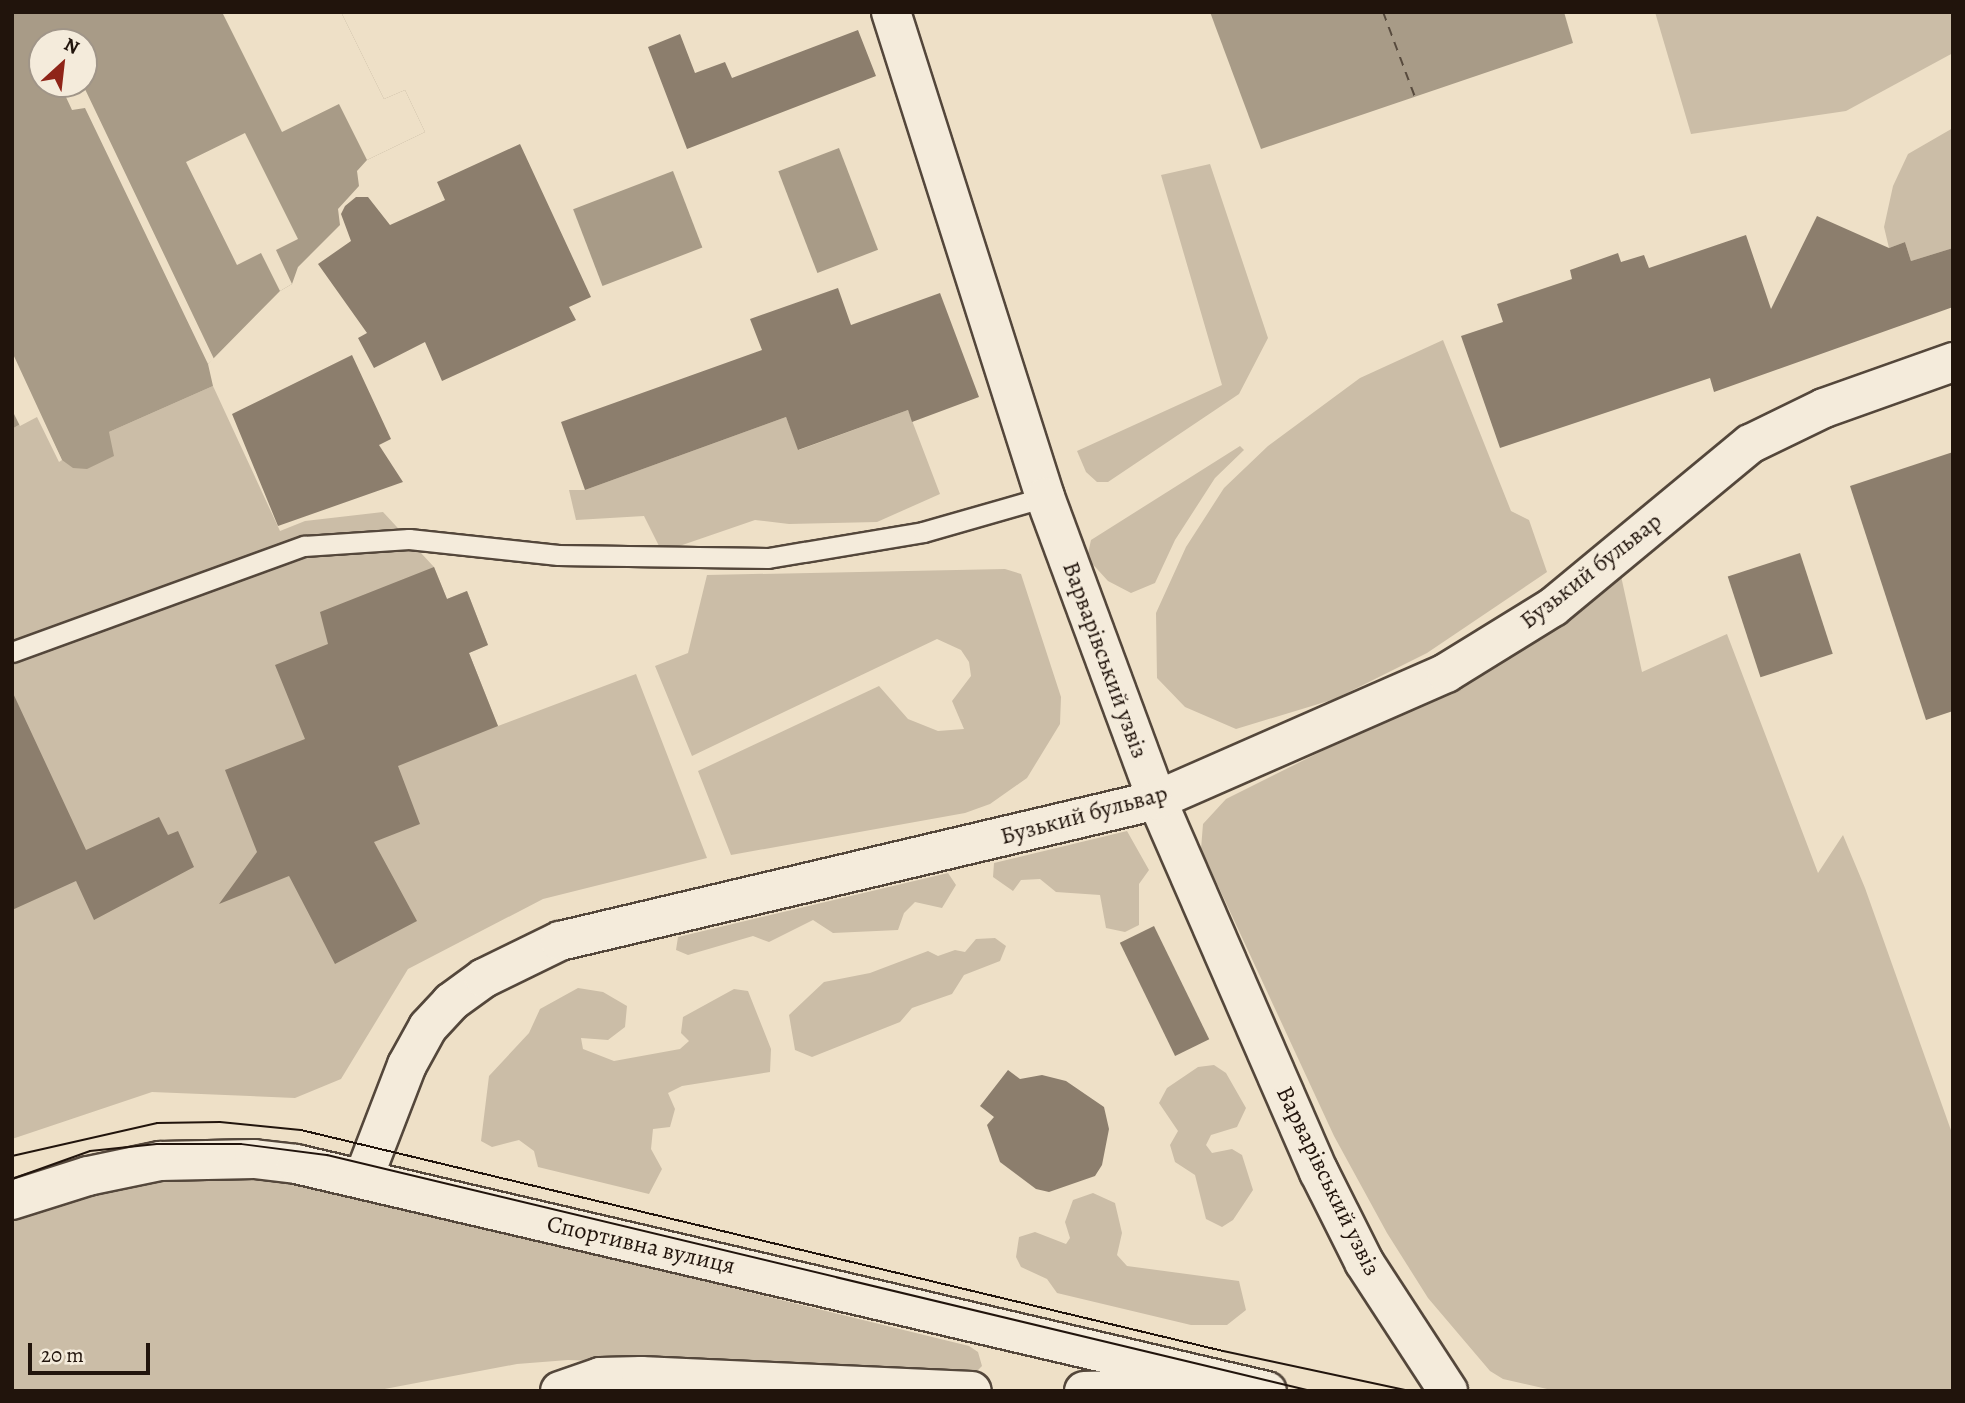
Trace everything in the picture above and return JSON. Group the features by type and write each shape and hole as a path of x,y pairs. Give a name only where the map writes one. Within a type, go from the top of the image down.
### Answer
{"street":[{"name":"Варварівський узвіз","path":"891,12 921,96 1045,497 1157,800 1319,1172 1364,1262 1448,1391"},
{"name":"Бузький бульвар","path":"363,1179 407,1065 428,1027 451,1002 484,978 560,941 1157,800 1446,673 1553,607 1750,444 1824,408 1953,362"},
{"name":"Спортивна вулиця","path":"12,1200 88,1176 194,1159 296,1164 1253,1389"},
{"path":"560,1391 600,1377 641,1376 972,1391"},
{"path":"1084,1391 1253,1389"}],"lane":[{"path":"12,652 304,545 409,539 558,555 768,558 923,532 1045,497"}],"shaded area":[{"path":"12,12 341,12 384,99 405,90 425,132 367,160 357,171 359,186 338,209 340,225 298,267 292,284 280,291 208,364 213,386 109,432 114,456 87,469 73,468 62,460 39,413 12,429"},
{"path":"1210,12 1564,12 1573,43 1261,149"},
{"path":"1655,12 1953,12 1953,53 1846,111 1691,134"},
{"path":"1953,128 1953,248 1911,261 1905,242 1889,248 1884,227 1893,186 1908,154"},
{"path":"839,148 878,250 817,273 778,171"},
{"path":"1210,164 1268,338 1239,394 1108,482 1097,482 1086,472 1077,451 1222,385 1161,175"},
{"path":"673,171 702,248 602,286 573,209"},
{"path":"1443,340 1511,511 1529,520 1547,572 1427,653 1335,699 1236,729 1185,707 1157,678 1156,613 1186,547 1224,488 1268,446 1360,378"},
{"path":"213,386 280,531 305,521 383,512 434,567 447,599 467,591 488,645 469,653 498,726 636,674 707,858 543,899 408,969 341,1079 295,1098 152,1092 12,1139 12,429 39,413 109,432"},
{"path":"908,410 940,494 877,522 789,524 755,520 662,552 644,516 576,520 569,490 585,490 786,417 799,450"},
{"path":"1240,446 1244,450 1215,478 1175,540 1155,583 1131,593 1108,581 1087,558 1091,540"},
{"path":"1005,569 1021,574 1061,697 1060,724 1027,778 990,804 965,813 731,855 698,771 879,686 908,719 938,731 964,729 952,701 971,676 969,662 961,650 937,639 692,756 655,666 688,653 707,575"},
{"path":"1621,576 1642,672 1727,634 1818,873 1843,835 1865,888 1953,1136 1953,1391 1556,1391 1503,1379 1490,1371 1428,1298 1387,1233 1334,1136 1201,849 1203,824 1226,799 1450,687 1537,637"},
{"path":"1127,831 1149,870 1139,884 1139,925 1125,932 1106,928 1100,895 1056,892 1040,879 1021,880 1013,891 993,877 994,863"},
{"path":"948,873 956,885 942,908 915,902 904,913 898,930 833,933 813,920 769,942 753,936 688,955 676,950 678,937"},
{"path":"995,938 1006,946 1000,961 964,975 952,994 912,1008 900,1022 812,1057 795,1050 789,1015 824,982 870,973 928,951 938,956 955,950 965,952 976,939"},
{"path":"578,988 603,992 627,1006 625,1027 608,1040 581,1038 583,1049 614,1061 680,1049 689,1041 681,1033 683,1017 734,989 748,991 771,1049 770,1072 682,1086 668,1093 675,1109 670,1127 653,1129 651,1149 662,1169 649,1194 538,1167 534,1151 519,1140 492,1147 481,1141 489,1076 529,1033 540,1009"},
{"path":"1214,1065 1226,1073 1246,1108 1237,1127 1211,1135 1206,1145 1212,1153 1232,1149 1242,1155 1253,1190 1233,1220 1222,1227 1206,1219 1195,1175 1175,1162 1170,1145 1178,1131 1159,1103 1167,1088 1198,1067"},
{"path":"217,1173 287,1179 969,1346 978,1352 982,1366 972,1376 568,1360 517,1364 374,1391 12,1391 12,1220 157,1177"},
{"path":"1093,1193 1115,1203 1122,1233 1117,1255 1127,1266 1239,1281 1246,1310 1227,1325 1191,1325 1057,1293 1047,1279 1021,1267 1016,1257 1019,1237 1035,1232 1066,1244 1070,1238 1065,1222 1073,1200"}],"pier":[{"path":"222,12 341,12 384,99 405,90 425,132 367,160 339,104 282,132"},
{"path":"66,98 89,98 214,359 208,364 85,108 72,110"},
{"path":"245,133 298,239 276,250 292,284 280,291 261,253 237,265 186,162"},
{"path":"13,354 62,460 59,462 37,417 20,426 12,410"}],"building":[{"path":"858,30 876,76 687,149 648,47 680,34 695,73 725,62 732,78"},
{"path":"520,144 591,297 569,307 576,320 442,381 425,342 374,368 358,338 367,333 318,264 351,241 341,214 345,206 356,197 368,197 390,225 445,200 437,182"},
{"path":"1817,216 1889,248 1905,242 1911,261 1953,248 1953,307 1714,392 1710,378 1500,448 1461,336 1503,322 1497,304 1572,279 1570,270 1618,253 1621,262 1644,255 1649,268 1746,235 1771,309"},
{"path":"838,288 851,325 940,293 979,397 912,422 908,410 798,450 786,417 585,490 561,422 762,350 750,319"},
{"path":"352,355 391,439 379,445 403,482 278,526 232,414"},
{"path":"1953,452 1953,711 1926,720 1850,486"},
{"path":"1800,553 1833,654 1760,677 1728,576"},
{"path":"434,567 447,599 467,591 488,645 469,653 498,726 398,766 420,824 374,842 417,921 335,964 289,876 219,904 257,852 225,770 305,739 275,665 328,644 320,612"},
{"path":"12,691 86,850 159,817 168,835 178,831 194,867 94,920 76,881 12,910"},
{"path":"1154,926 1209,1039 1175,1056 1120,943"},
{"path":"1008,1070 1020,1079 1042,1075 1066,1081 1104,1107 1109,1129 1102,1165 1095,1176 1049,1192 1036,1189 1000,1162 987,1125 994,1117 980,1106"}],"ferry route":[{"path":"1383,12 1415,97"}],"tram line":[{"path":"12,1156 157,1123 220,1122 301,1130 1223,1351 1409,1391"},
{"path":"12,1179 90,1151 157,1144 241,1144 327,1155 1311,1391"}]}
